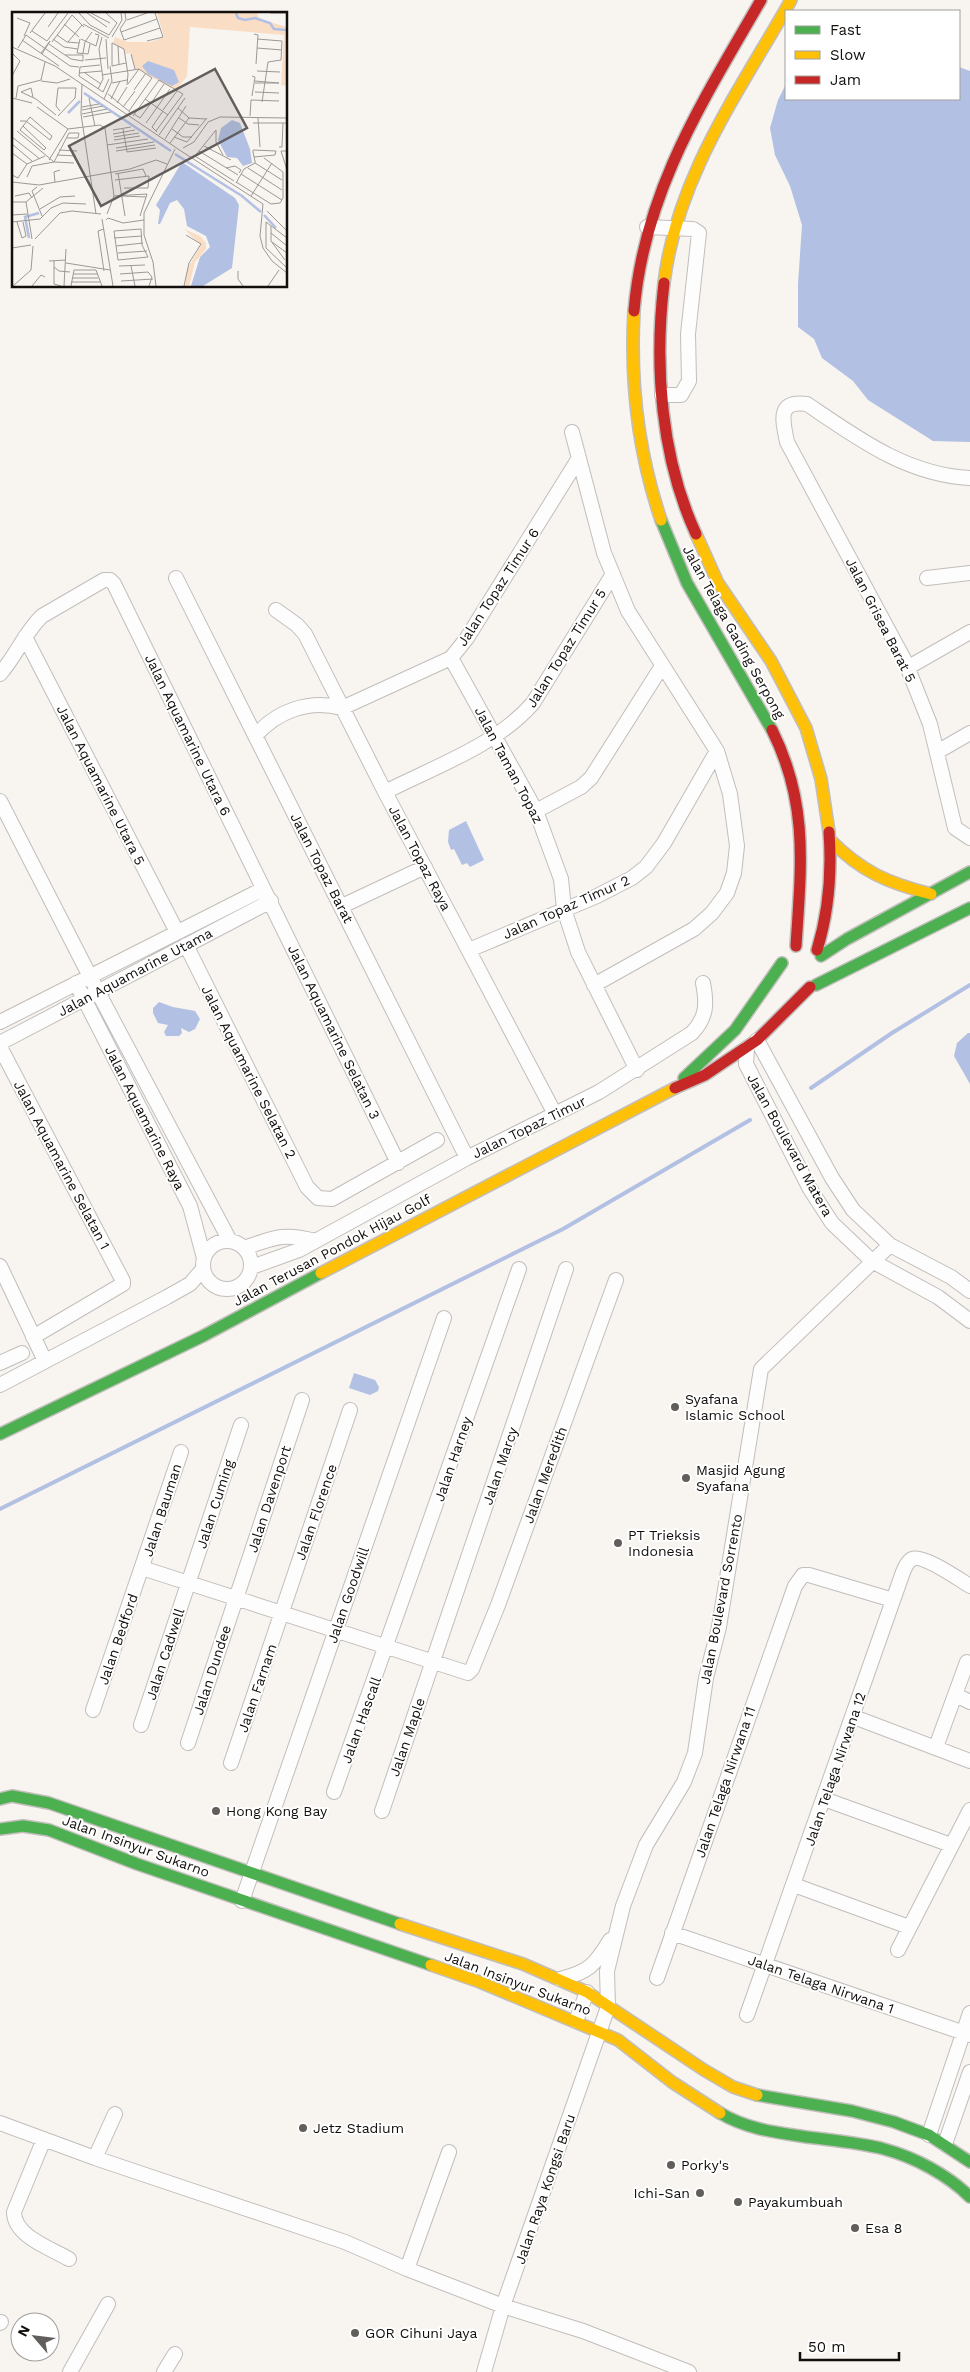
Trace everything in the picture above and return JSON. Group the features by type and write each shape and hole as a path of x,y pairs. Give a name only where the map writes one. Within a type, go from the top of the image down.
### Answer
{"main road":[{"name":"Jalan Telaga Gading Serpong","path":"760,0 672,162 647,227 633,310 634,399 640,444 655,506 672,552 722,645 761,707 788,766 798,808 802,863 796,946"},
{"name":"Jalan Telaga Gading Serpong","path":"785,12 700,158 683,200 675,228 660,319 662,395 672,456 688,517 712,573 770,660 798,708 815,756 828,812 832,868 828,913 819,953"},
{"path":"830,840 849,860 867,873 894,884 931,894"},
{"path":"819,953 970,872"},
{"path":"813,986 824,974 824,964 819,953 807,945 796,946 786,953 782,963 783,974 799,988 813,986 970,908"},
{"path":"796,932 808,937 823,932"},
{"path":"847,939 855,965"},
{"name":"Jalan Terusan Pondok Hijau Golf","path":"676,1087 699,1063 724,1042 750,1011 782,963"},
{"name":"Jalan Terusan Pondok Hijau Golf","path":"0,1434 203,1336 516,1169 676,1087 705,1075 752,1044 813,986"},
{"path":"750,1011 752,1044"},
{"name":"Jalan Insinyur Sukarno","path":"0,1799 12,1796 30,1798 252,1873 400,1939 480,1982 618,2040 672,2082 730,2119 759,2130 884,2148 923,2165 959,2186 970,2197"},
{"name":"Jalan Insinyur Sukarno","path":"0,1830 12,1826 49,1830 137,1864 242,1900 400,1939 523,1964 587,1992 733,2087 760,2096 852,2111 894,2122 945,2144 970,2162"}],"street":[{"path":"647,227 693,229 699,233 690,308 689,381 681,395 662,395"},
{"name":"Jalan Grisea Barat 5","path":"970,478 934,473 901,461 873,448 807,404 795,402 788,405 783,412 783,424 787,442 908,668 930,724 955,828 970,838"},
{"path":"572,432 604,553 628,611 717,752 730,794 737,846 734,873 727,893 712,913 694,929 594,985"},
{"name":"Jalan Topaz Timur 6","path":"342,708 451,658 467,638 580,458"},
{"path":"927,578 970,573"},
{"name":"Jalan Topaz Timur 5","path":"385,792 494,737 522,716 533,703 613,574"},
{"name":"Jalan Topaz Barat","path":"176,578 467,1158"},
{"name":"Jalan Aquamarine Utara 6","path":"26,638 42,616 104,580 112,582 267,895"},
{"name":"Jalan Topaz Raya","path":"276,610 297,625 305,634 385,792 555,1114"},
{"path":"908,668 970,632"},
{"path":"0,674 12,660 26,638"},
{"name":"Jalan Aquamarine Utara 5","path":"26,638 177,932"},
{"name":"Jalan Taman Topaz","path":"451,658 536,811 561,878 564,909 578,952 637,1070"},
{"path":"536,811 581,787 591,778 662,666"},
{"path":"255,736 266,724 294,709 326,703 342,708"},
{"path":"937,752 970,733"},
{"name":"Jalan Topaz Timur 2","path":"469,950 615,887 646,867 664,843 717,752"},
{"name":"Jalan Aquamarine Raya","path":"0,801 98,992 230,1240"},
{"path":"342,906 425,867"},
{"name":"Jalan Aquamarine Utama","path":"0,1021 177,932 267,895"},
{"name":"Jalan Aquamarine Utama","path":"0,1043 186,945 267,895"},
{"name":"Jalan Aquamarine Selatan 3","path":"267,895 398,1163"},
{"name":"Jalan Aquamarine Selatan 2","path":"186,945 307,1187 315,1196 322,1199 332,1198 398,1163"},
{"name":"Jalan Aquamarine Raya","path":"76,983 190,1206 204,1263"},
{"name":"Jalan Topaz Timur","path":"252,1267 299,1250 467,1158 599,1092 637,1070 698,1026 706,1010 703,983"},
{"name":"Jalan Boulevard Matera","path":"752,1044 832,1178 854,1210 890,1245 951,1278 970,1291"},
{"name":"Jalan Boulevard Matera","path":"752,1044 746,1064 810,1189 832,1223 872,1262 938,1297 970,1321"},
{"name":"Jalan Aquamarine Selatan 1","path":"0,1047 123,1280 123,1284 34,1338"},
{"path":"398,1163 437,1140"},
{"path":"244,1248 296,1235 315,1241"},
{"path":"190,1284 214,1244 230,1240 244,1248 248,1252 252,1267 247,1279 233,1288 217,1287 210,1282 204,1263"},
{"name":"Jalan Boulevard Sorrento","path":"608,2007 607,1971 616,1931 646,1845 684,1782 695,1753 706,1678 719,1627 761,1369 890,1245"},
{"path":"0,1266 45,1361"},
{"name":"Jalan Harney","path":"387,1648 519,1269"},
{"name":"Jalan Marcy","path":"433,1663 566,1269"},
{"name":"Jalan Meredith","path":"433,1663 468,1673 472,1669 498,1605 616,1280"},
{"path":"0,1385 190,1284 210,1282"},
{"name":"Jalan Goodwill","path":"242,1900 444,1318"},
{"path":"0,1363 22,1353"},
{"name":"Jalan Davenport","path":"236,1598 302,1400"},
{"name":"Jalan Florence","path":"282,1613 350,1410"},
{"name":"Jalan Cuming","path":"189,1583 241,1425"},
{"name":"Jalan Bauman","path":"142,1568 181,1452"},
{"name":"Jalan Telaga Nirwana 12","path":"747,2015 854,1717 903,1572 909,1561 917,1558 927,1561 970,1586"},
{"path":"142,1568 433,1663"},
{"name":"Jalan Bedford","path":"93,1710 142,1568"},
{"name":"Jalan Telaga Nirwana 11","path":"657,1978 795,1586 803,1576 809,1575 893,1600"},
{"name":"Jalan Cadwell","path":"141,1725 189,1583"},
{"name":"Jalan Dundee","path":"188,1743 236,1598"},
{"name":"Jalan Farnam","path":"232,1763 282,1613"},
{"name":"Jalan Hascall","path":"334,1792 387,1648"},
{"path":"936,1747 967,1662"},
{"name":"Jalan Maple","path":"382,1811 433,1663"},
{"path":"956,1694 970,1702"},
{"path":"854,1717 970,1761"},
{"path":"824,1799 951,1844"},
{"path":"898,1950 970,1810"},
{"path":"794,1885 909,1927"},
{"name":"Jalan Boulevard Sorrento","path":"560,1979 579,1974 592,1967 616,1931"},
{"name":"Jalan Telaga Nirwana 1","path":"672,1933 967,2034"},
{"path":"576,2021 587,1992"},
{"name":"Jalan Raya Kongsi Baru","path":"484,2372 503,2306 565,2134 608,2007"},
{"path":"929,2136 951,2068 967,2034 970,2013"},
{"path":"945,2144 970,2072"},
{"path":"95,2158 115,2114"},
{"path":"0,2123 95,2158 345,2242 503,2306 583,2331 689,2372"},
{"path":"44,2139 14,2212 14,2220 23,2232 68,2259"},
{"path":"408,2269 449,2152"},
{"path":"70,2372 108,2304"},
{"path":"164,2372 175,2354"}],"water":[{"path":"960,67 970,71 970,442 933,441 868,400 853,381 822,358 814,339 798,327 798,284 802,225 790,186 775,155 770,128 778,100 785,86 785,100 960,100"},
{"path":"466,821 484,860 470,867 467,863 462,865 454,849 451,850 448,842 449,830"},
{"path":"159,1002 195,1011 200,1019 195,1029 189,1032 181,1028 182,1033 179,1036 166,1036 164,1032 168,1025 158,1023 153,1013 153,1008"},
{"path":"970,1033 970,1084 954,1056 957,1043"},
{"path":"354,1373 375,1380 379,1387 378,1391 370,1395 349,1388"}],"waterway":[{"path":"811,1088 892,1033 970,985"},
{"path":"0,1509 563,1229 750,1120"}],"traffic: fast":[{"path":"661,520 687,583 772,730"},
{"path":"821,956 847,939 970,872"},
{"path":"816,985 970,908"},
{"path":"684,1078 735,1030 782,963"},
{"path":"0,1434 203,1336 321,1273"},
{"path":"0,1799 12,1796 49,1803 400,1924"},
{"path":"0,1829 23,1826 49,1830 137,1864 431,1965"},
{"path":"757,2095 852,2111 894,2122 929,2135 970,2162"},
{"path":"720,2113 749,2126 769,2131 863,2145 895,2152 941,2174 970,2197"}],"traffic: slow":[{"path":"785,10 791,0"},
{"path":"664,283 671,244 682,207 696,171 731,102 785,10"},
{"path":"634,311 633,364 637,417 647,469 661,520"},
{"path":"696,534 718,583 771,661 806,728 821,779 829,832"},
{"path":"830,840 853,860 876,875 931,894"},
{"path":"321,1273 675,1088"},
{"path":"400,1924 523,1964 587,1992 704,2070 733,2087 757,2095"},
{"path":"431,1965 480,1982 618,2040 672,2082 720,2113"}],"traffic: jam":[{"path":"634,311 640,267 650,226 663,186 698,111 761,0"},
{"path":"664,283 660,347 663,411 675,474 684,505 696,534"},
{"path":"772,730 784,757 792,784 800,836 800,889 796,946"},
{"path":"817,950 829,892 829,832"},
{"path":"675,1088 705,1075 757,1040 810,987"}],"place":[{"name":"Syafana Islamic School","path":"675,1407"},
{"name":"Masjid Agung Syafana","path":"686,1478"},
{"name":"PT Trieksis Indonesia","path":"618,1543"},
{"name":"Hong Kong Bay","path":"216,1811"},
{"name":"Jetz Stadium","path":"303,2128"},
{"name":"Porky's","path":"671,2165"},
{"name":"Ichi-San","path":"700,2193"},
{"name":"Payakumbuah","path":"738,2202"},
{"name":"Esa 8","path":"855,2228"},
{"name":"GOR Cihuni Jaya","path":"355,2333"}]}
